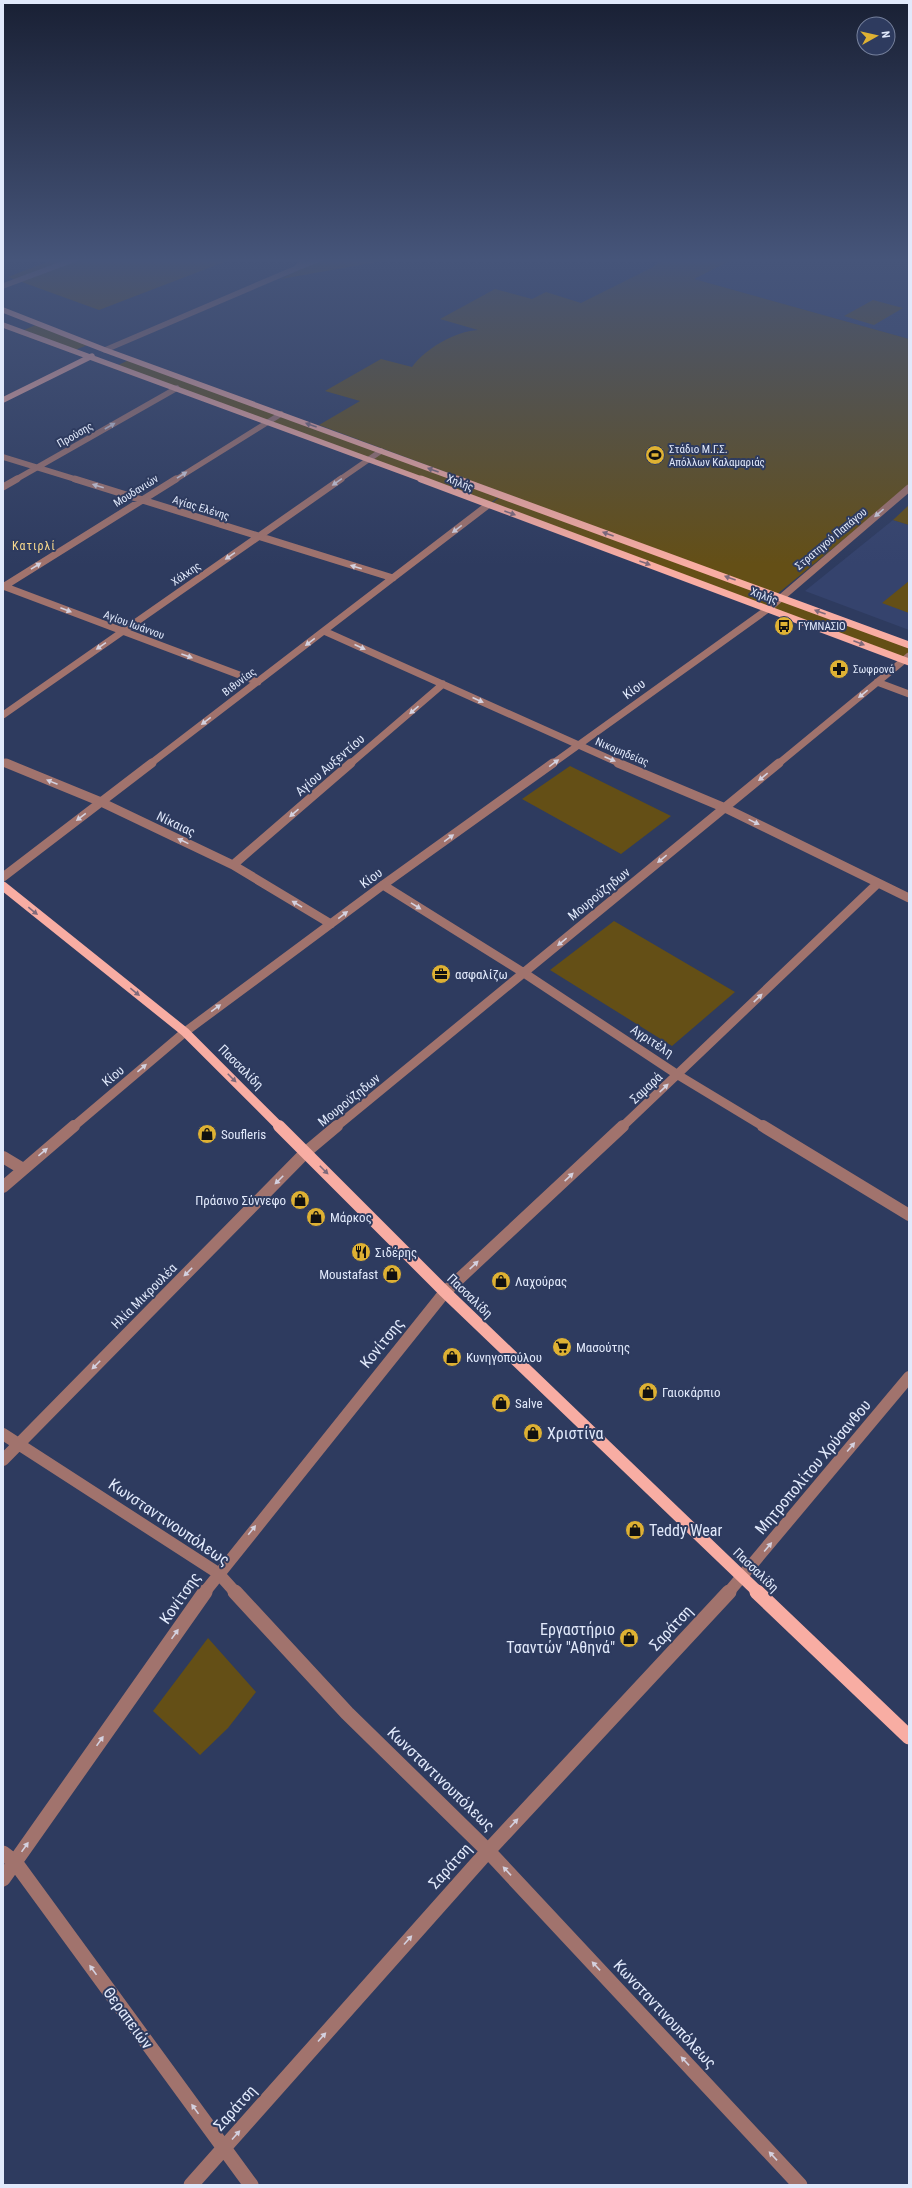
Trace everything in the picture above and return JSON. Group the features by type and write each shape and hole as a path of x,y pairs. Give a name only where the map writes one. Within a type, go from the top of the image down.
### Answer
{"main road":[{"path":"3,400 82,360"},
{"name":"Χηλής","path":"97,360 177,388 907,660"},
{"name":"Χηλής","path":"132,360 909,645"},
{"name":"Πασσαλίδη","path":"3,886 185,1032 445,1292 909,1737"}],"street":[{"name":"Προύσης","path":"3,487 177,388"},
{"name":"Μουδανιών","path":"3,586 281,414"},
{"name":"Χάλκης","path":"3,715 381,451"},
{"name":"Αγίας Ελένης","path":"3,457 393,578"},
{"name":"Στρατηγού Παπάγου","path":"768,609 780,597 909,488"},
{"name":"Βιθυνίας","path":"3,877 488,505"},
{"name":"Αγίου Ιωάννου","path":"3,586 258,682"},
{"name":"Κίου","path":"3,1187 185,1032 383,885 768,609"},
{"name":"Νικομηδείας","path":"324,631 578,746 725,808 909,898"},
{"name":"Μουρούζηδων","path":"306,1152 877,682 907,660"},
{"path":"877,682 909,694"},
{"name":"Αγίου Αυξεντίου","path":"233,865 443,684"},
{"name":"Νίκαιας","path":"3,762 101,802 233,865 331,924"},
{"name":"Σαμαρά","path":"445,1292 678,1075 878,882"},
{"name":"Αγριτέλη","path":"383,885 524,973 678,1075 909,1215"},
{"name":"Ηλία Μικρουλέα","path":"3,1460 306,1152"},
{"path":"3,1157 23,1169"},
{"name":"Κονίτσης","path":"3,1879 9,1857 218,1573 445,1292"},
{"name":"Μητροπολίτου Χρύσανθου","path":"743,1577 909,1378"},
{"name":"Κωνσταντινουπόλεως","path":"3,1434 218,1573 347,1713 488,1851 800,2185"},
{"name":"Σαράτση","path":"191,2185 488,1851 743,1577"},
{"name":"Θεραπειών","path":"9,1857 251,2185"}],"shaded area":[{"path":"129,360 134,360 279,414 267,422 112,368"},
{"name":"Στάδιο Μ.Γ.Σ. Απόλλων Καλαμαριάς","path":"379,360 385,360 412,367 418,360 909,360 909,486 776,595 319,425 360,401 325,391"},
{"path":"281,415 380,451 369,459 269,422"},
{"path":"382,452 501,495 488,505 371,459"},
{"path":"502,495 778,597 767,608 489,506"},
{"path":"909,505 909,525 893,520"},
{"path":"893,520 909,525 909,630 805,591"},
{"path":"909,581 909,613 882,603"},
{"path":"780,597 909,645 909,655 904,660 769,609"},
{"path":"570,766 671,816 621,854 522,799"},
{"path":"614,921 735,992 672,1046 550,970"},
{"path":"208,1638 256,1692 228,1728 200,1755 153,1711"}],"place":[{"name":"Στάδιο Μ.Γ.Σ. Απόλλων Καλαμαριάς","path":"655,455"},
{"name":"ΓΥΜΝΑΣΙΟ","path":"784,626"},
{"name":"Σωφρονά","path":"839,669"},
{"name":"ασφαλίζω","path":"441,974"},
{"name":"Soufleris","path":"207,1134"},
{"name":"Πράσινο Σύννεφο","path":"300,1200"},
{"name":"Μάρκος","path":"316,1217"},
{"name":"Σιδέρης","path":"361,1252"},
{"name":"Moustafast","path":"392,1274"},
{"name":"Λαχούρας","path":"501,1281"},
{"name":"Μασούτης","path":"562,1347"},
{"name":"Κυνηγοπούλου","path":"452,1357"},
{"name":"Γαιοκάρπιο","path":"648,1392"},
{"name":"Salve","path":"501,1403"},
{"name":"Χριστίνα","path":"533,1433"},
{"name":"Teddy Wear","path":"635,1530"},
{"name":"Εργαστήριο Τσαντών \"Αθηνά\"","path":"629,1638"}],"district":[{"name":"Κατιρλί","path":"34,546"}]}
